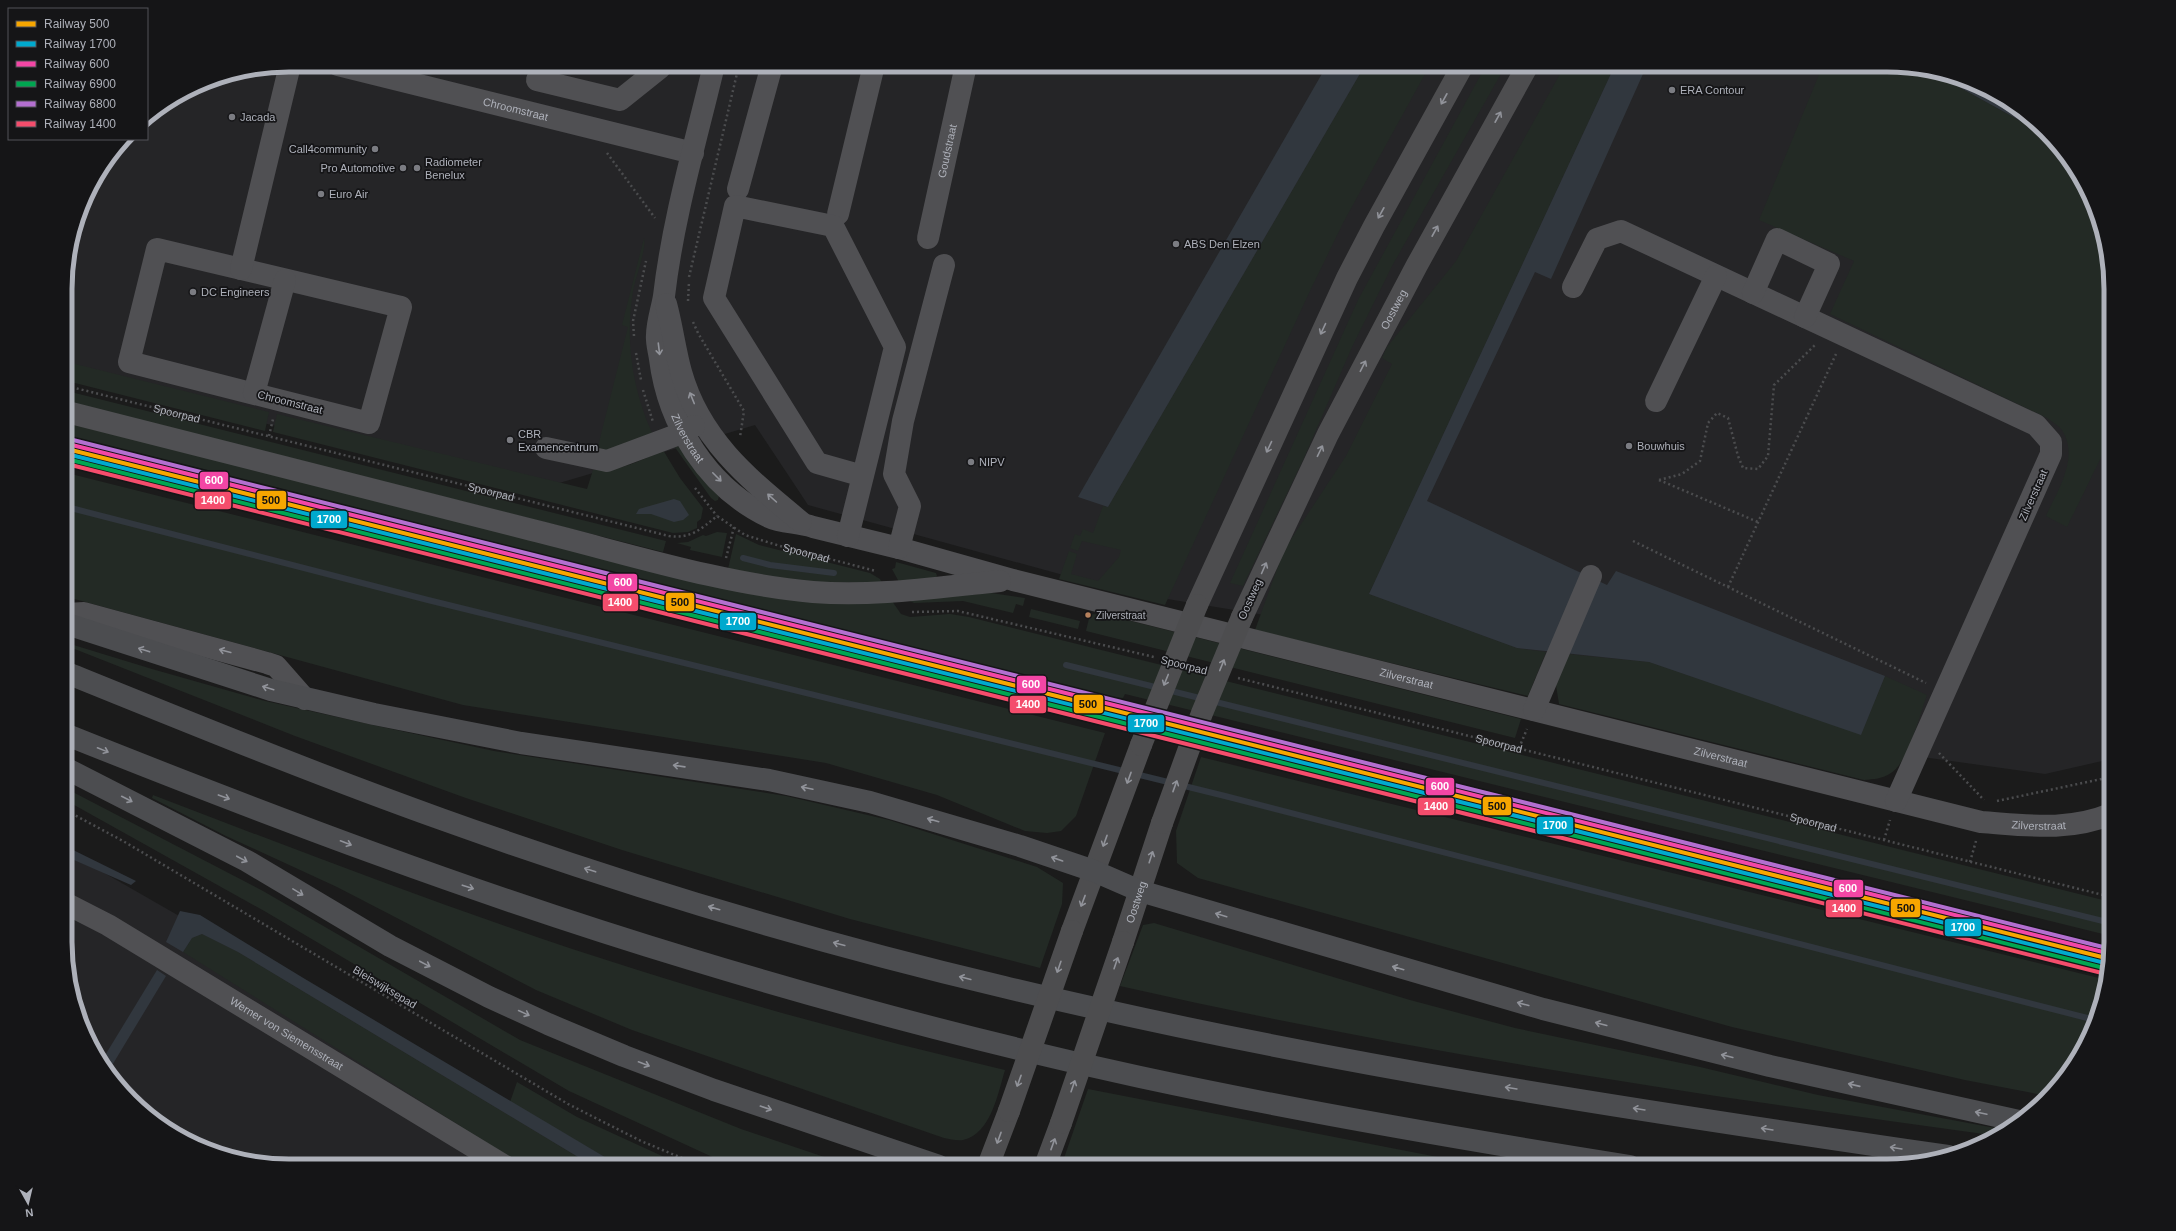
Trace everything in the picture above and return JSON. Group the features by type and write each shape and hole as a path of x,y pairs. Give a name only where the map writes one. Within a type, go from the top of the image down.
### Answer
{"highway":[{"path":"72,626 192,665 305,699 521,743 733,774 841,795 943,823 1094,871 1140,891 1543,1009 1770,1066 2011,1119"},
{"path":"72,675 341,782 541,854 720,910 957,976 1146,1020 1417,1072 1667,1114 1934,1154"},
{"path":"72,738 193,785 459,884 690,959 857,1007 1002,1045 1140,1077 1411,1130 1587,1159"},
{"path":"72,772 247,862 411,957 541,1021 624,1056 714,1090 918,1159"}],"main road":[{"path":"991,1159 1009,1111 1072,930 1153,714 1197,605 1353,267 1459,72"},
{"name":"Oostweg","path":"1048,1159 1123,942 1162,823 1202,713 1242,616 1328,434 1416,265 1524,72"}],"street":[{"path":"241,269 288,72"},
{"name":"Chroomstraat","path":"366,72 693,153"},
{"path":"529,112 538,73 620,100 655,72"},
{"name":"Zilverstraat","path":"712,72 666,273 664,297 657,335 660,361 671,409 682,433 704,464 744,501 770,517 802,523 1013,580 1981,822 2039,827 2073,826 2104,816"},
{"path":"738,189 770,72"},
{"path":"838,214 872,72"},
{"name":"Goudstraat","path":"928,238 964,72"},
{"path":"848,536 863,476 895,347 833,226 735,206 714,298 817,463 863,476"},
{"name":"Zilverstraat","path":"1573,288 1597,239 1621,231 1805,318 2036,424 2051,442 2051,454 1896,800"},
{"path":"1753,293 1776,240 1829,264 1805,318"},
{"name":"Chroomstraat","path":"157,250 241,269 401,307 369,423 129,362 157,250"},
{"path":"899,548 910,506 894,474 903,421 944,265"},
{"path":"1656,401 1716,276"},
{"path":"254,393 285,280"},
{"name":"Zilverstraat","path":"664,297 681,373 706,430 733,462 802,523"},
{"path":"72,413 769,587 815,592 894,592 1013,580"},
{"path":"546,448 607,461 682,433 702,421"},
{"path":"1534,710 1555,657 1591,576"},
{"path":"72,614 84,613 272,664 276,666 305,699"},
{"name":"Werner von Siemensstraat","path":"72,907 108,925 493,1159"}],"path":[{"path":"587,127 655,218"},
{"path":"1758,522 1659,480 1682,474 1700,461 1708,423 1716,413 1728,418 1738,456 1743,468 1758,470 1768,456 1774,385 1838,333"},
{"path":"1728,587 1758,522 1838,333"},
{"name":"Spoorpad","path":"72,387 679,538 696,534 717,516 745,535 780,546 882,573 904,608 914,613 958,611 1161,659"},
{"path":"721,576 734,527"},
{"path":"1633,541 1944,692"},
{"name":"Spoorpad","path":"1230,676 2104,895"},
{"path":"1994,802 2104,778"},
{"name":"Bleiswijksepad","path":"72,814 130,845 568,1104 641,1141 684,1159"}],"shaded area":[{"path":"275,72 1901,72 1929,76 1943,79 1983,94 2019,117 2030,126 2059,157 2075,181 2082,193 2097,233 2104,275 2104,761 2045,774 1778,737 1307,622 1125,592 808,505 755,425 539,489 72,377 72,275 76,247 79,233 94,193 117,157 132,140 148,140 148,124 193,94 233,79"},
{"path":"1323,72 1361,72 1108,507 1078,497"},
{"path":"1361,72 1426,72 1343,223 1309,293 1165,605 1059,579 1069,551 1077,554 1071,574 1098,581 1119,557 1121,550 1082,541 1078,551 1070,548 1075,534 1080,536 1083,529 1093,533 1103,506 1108,507"},
{"path":"1482,72 1502,72 1392,266 1352,347 1303,460 1243,586 1230,583 1358,300"},
{"path":"1561,72 1612,72 1369,594 1517,648 1546,652 1528,696 1255,630 1284,550 1346,456 1392,364 1382,358 1387,347 1456,261"},
{"path":"1612,72 1644,72 1551,279 1535,272 1427,501 1607,585 1616,571 1885,676 1861,735 1649,662 1517,648 1369,594"},
{"path":"1820,72 1901,72 1943,79 2031,127 2059,157 2082,193 2097,233 2104,275 2104,451 2067,527 2046,516 2061,485 2068,462 2069,450 2067,439 2060,428 2047,418 1830,314 1854,261 1759,220"},
{"path":"1948,81 1983,94 2019,117 2030,126"},
{"path":"644,238 644,249 633,291 630,346 635,382 653,435 628,446 611,450 584,447 585,445 598,446 628,327 622,325"},
{"path":"72,363 269,412 265,431 72,382"},
{"path":"72,392 666,541 663,552 72,403"},
{"path":"277,414 587,489 593,470 612,469 629,465 663,450 680,478 703,508 701,519 697,522 697,528 688,532 673,533 273,432"},
{"path":"72,423 447,519 892,601 901,614 910,617 950,614 969,617 2104,900 2104,934 1125,694 1123,698 1107,697 72,438"},
{"path":"674,446 683,447 720,492 718,500 715,501 711,498"},
{"path":"72,474 1105,733 1076,816 1061,831 1047,833 1025,831 937,795 826,763 463,705 72,598"},
{"path":"674,499 680,501 689,515 683,520 674,522 651,514 636,514 639,509"},
{"path":"717,532 727,533 722,557 690,550 691,547 677,543 688,542 703,535 706,536"},
{"path":"736,534 759,545 870,573 880,579 882,583 812,582 780,579 728,569"},
{"path":"896,562 936,573 937,576 933,579 899,582 892,569 895,568"},
{"path":"991,593 1025,598 1023,606 1016,604 1013,613 963,601 914,603 908,600"},
{"path":"1031,609 1080,621 1078,629 1029,617"},
{"path":"1090,614 1107,615 1521,719 1515,738 1086,631"},
{"path":"72,645 265,701 494,751 786,796 889,820 1037,867 1063,883 1062,904 1040,968 850,919 622,850 463,797 295,736 72,648"},
{"path":"1567,654 1649,662 1861,734 1885,676 1927,695 1908,749 1897,768 1884,776 1864,780 1559,704 1555,679"},
{"path":"1201,757 2101,978 2100,984 2097,998 2082,1038 2059,1074 2040,1095 1965,1080 1732,1027 1198,878 1177,863 1176,831"},
{"path":"72,792 263,891 520,1040 741,1129 830,1159 717,1159 569,1091 266,912 72,804"},
{"path":"153,795 419,895 569,948 693,987 817,1023 1005,1070 996,1101 987,1121 980,1130 973,1136 963,1140 954,1140 944,1138 632,1030 536,990 337,887 226,836 152,798"},
{"path":"72,849 136,881 131,885 72,859"},
{"path":"72,859 99,870 604,1159 275,1159 233,1152 193,1137 157,1114 126,1085 117,1074 94,1038 79,998 72,956"},
{"path":"180,911 200,915 608,1159 581,1159 238,952 202,934 192,938 183,952 166,942"},
{"path":"1154,923 1410,1000 1515,1028 1700,1067 1818,1095 1997,1128 1987,1134 1778,1105 1558,1071 1338,1032 1120,986 1143,925"},
{"path":"202,934 238,952 581,1159 513,1159 183,952 192,938"},
{"path":"157,970 166,976 112,1066 105,1056"},
{"path":"517,1082 577,1117 669,1159 608,1159 510,1102"},
{"path":"1088,1089 1448,1159 1064,1159"}],"waterway":[{"path":"72,508 428,600 1225,796 2089,1019"},
{"path":"743,558 770,565 834,573"},
{"path":"1066,665 2104,921"}],"rail line":[{"name":"6800","path":"72,440 2104,947"},
{"name":"600","path":"72,445 2104,952"},
{"name":"500","path":"72,450 2104,957"},
{"name":"1700","path":"72,455 2103,963"},
{"name":"6900","path":"72,460 2102,968"},
{"name":"1400","path":"72,465 2102,973"}],"place":[{"name":"ERA Contour","path":"1672,90"},
{"name":"Jacada","path":"232,117"},
{"name":"Call4community","path":"375,149"},
{"name":"Pro Automotive","path":"403,168"},
{"name":"Radiometer Benelux","path":"417,168"},
{"name":"Euro Air","path":"321,194"},
{"name":"ABS Den Elzen","path":"1176,244"},
{"name":"DC Engineers","path":"193,292"},
{"name":"CBR Examencentrum","path":"510,440"},
{"name":"Bouwhuis","path":"1629,446"},
{"name":"NIPV","path":"971,462"},
{"name":"Zilverstraat","path":"1088,615"}]}
